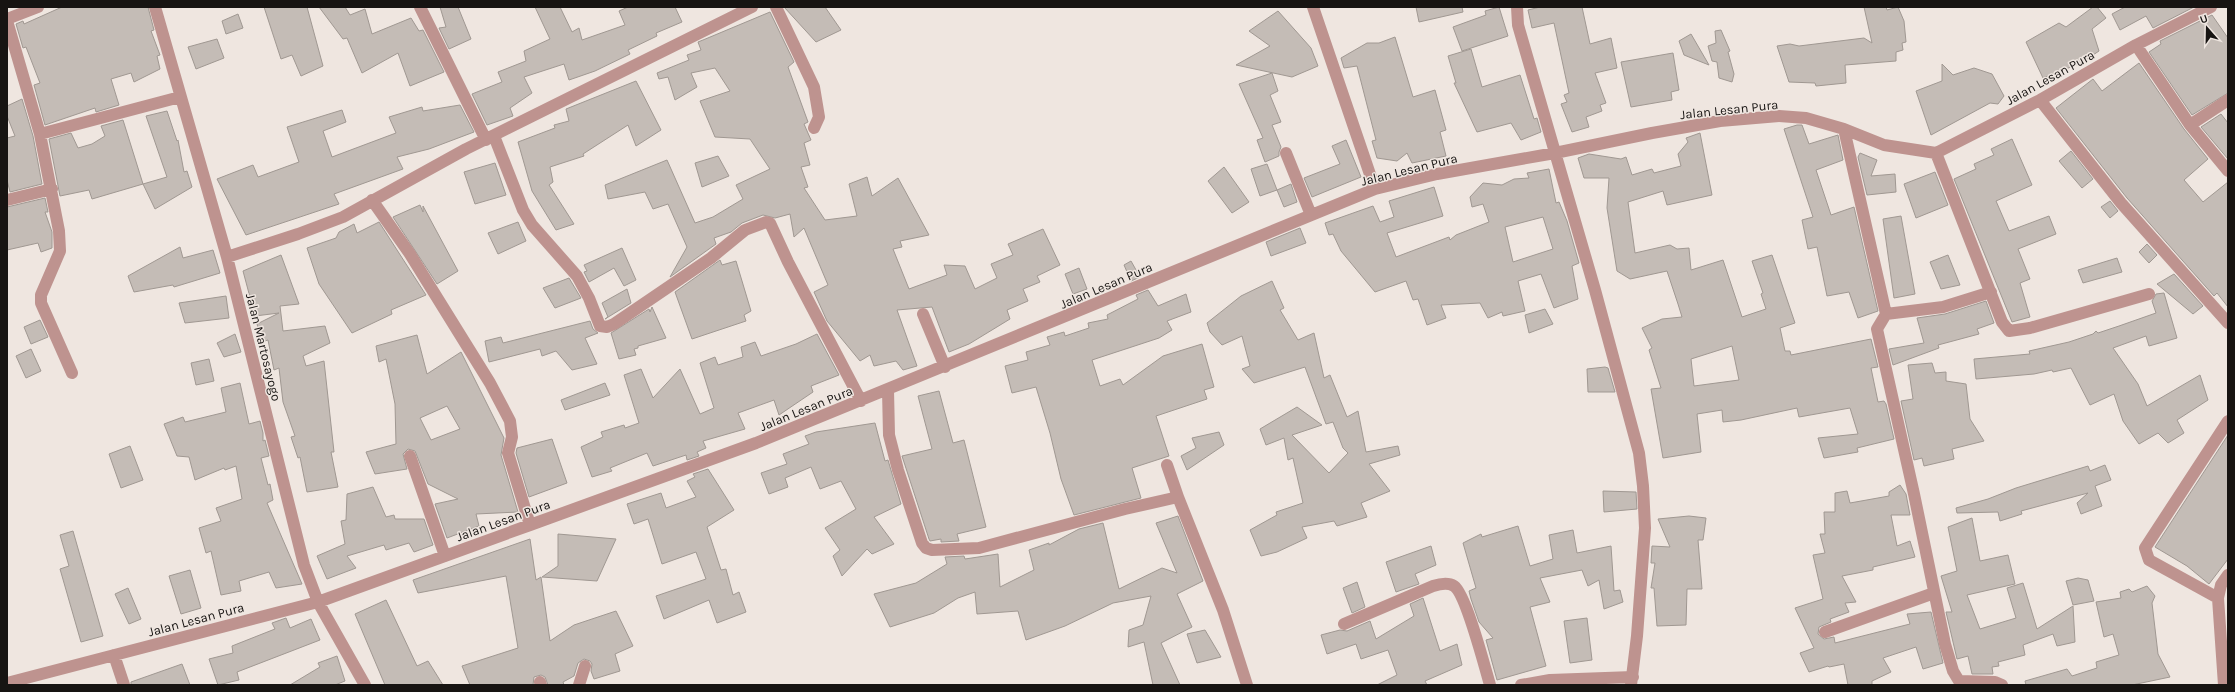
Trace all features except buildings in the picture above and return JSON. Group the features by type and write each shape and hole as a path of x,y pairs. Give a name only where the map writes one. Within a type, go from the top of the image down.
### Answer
{"street":[{"path":"38,7 7,20 40,134 52,189 60,251 41,295 41,303 72,373"},
{"name":"Jalan Martosayogo","path":"155,7 227,257 286,498 304,565 318,602 365,685"},
{"path":"420,7 490,138 523,210 532,226 577,276 589,298 600,326 607,327 614,324 711,258 745,230 766,222 770,223 788,262 861,401"},
{"path":"227,257 298,234 343,217 372,200 573,94 752,7"},
{"path":"776,7 814,87 819,117 814,128"},
{"path":"1313,7 1375,189"},
{"path":"1516,7 1518,25 1595,290 1640,466 1645,528 1632,681 1550,680 1521,685"},
{"name":"Jalan Lesan Pura","path":"7,683 318,602 756,443 945,367 1375,189 1437,174 1555,153 1660,131 1720,121 1771,116 1806,118 1844,129 1884,145 1936,153 2040,100 2136,45 2211,7"},
{"path":"2136,45 2190,125 2228,171"},
{"path":"40,134 180,97"},
{"path":"2040,100 2121,203 2228,323"},
{"path":"2190,125 2228,100"},
{"path":"1844,129 1886,314 1877,329 1914,494 1945,644 1953,671 1959,681 1995,682 2002,685"},
{"path":"1286,153 1311,215"},
{"path":"1936,153 2002,322 2009,331 2030,328 2149,294"},
{"path":"7,200 52,189"},
{"path":"372,200 418,267 490,383 510,421 512,437 508,453 530,525"},
{"path":"1886,314 1943,307 1991,292"},
{"path":"923,314 945,367"},
{"path":"888,390 890,435 898,470 922,543 926,548 932,550 979,548 1126,509 1178,497"},
{"path":"2218,598 2149,560 2145,548 2228,421"},
{"path":"410,456 445,556"},
{"path":"1167,465 1178,497 1223,610 1247,685"},
{"path":"2224,685 2218,598 2221,586 2228,575"},
{"path":"1344,624 1433,586 1445,584 1453,585 1458,590 1467,610 1490,685"},
{"path":"1824,632 1934,593"},
{"path":"114,655 124,685"},
{"path":"579,685 585,666"}]}
